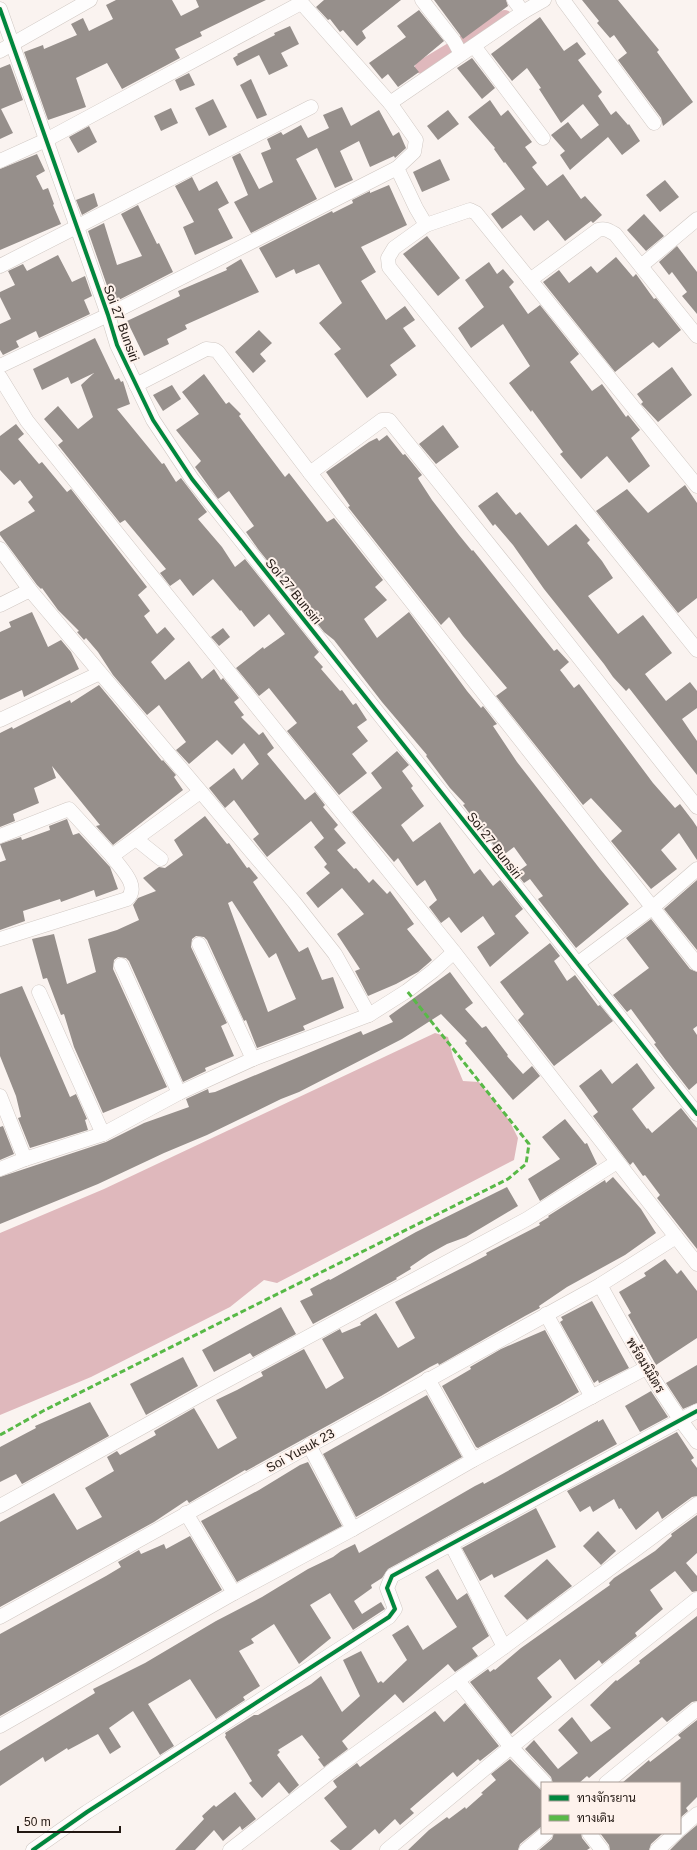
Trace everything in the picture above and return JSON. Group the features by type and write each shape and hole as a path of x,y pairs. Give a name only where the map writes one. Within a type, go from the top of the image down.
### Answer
{"street":[{"path":"0,50 90,0"},
{"path":"422,0 458,49"},
{"path":"390,103 458,49 474,46 519,8 544,0"},
{"path":"563,0 654,123"},
{"path":"0,161 46,140 300,1 390,103 416,140 414,152 397,168 108,315 0,366"},
{"name":"Soi 27 Bunsiri","path":"0,9 76,228 108,315 117,345 152,420 192,479 697,1114"},
{"path":"474,46 543,138"},
{"path":"0,266 311,107"},
{"path":"397,168 416,208 426,225"},
{"path":"697,486 474,211 470,210 426,225 394,248 388,258 389,267 697,650"},
{"path":"641,266 697,219"},
{"path":"530,280 598,230 604,228 615,234 697,336"},
{"path":"130,374 206,349 215,350 310,473 697,964"},
{"path":"0,377 24,417 454,952 697,1264"},
{"path":"310,473 382,420 388,420 524,588 697,807"},
{"path":"0,549 30,590 294,902 336,954 369,1015"},
{"path":"0,605 30,590"},
{"path":"0,720 100,673"},
{"path":"112,856 200,792"},
{"path":"0,836 68,809 112,856 132,885 132,891 127,899 0,939"},
{"path":"136,839 161,859"},
{"path":"577,964 652,908 697,869"},
{"path":"199,944 253,1059"},
{"path":"0,1170 25,1159 103,1134 179,1093 253,1059 369,1015 403,994 433,971 454,952"},
{"path":"121,965 179,1093"},
{"path":"39,992 103,1134"},
{"path":"0,1096 25,1159"},
{"path":"0,1506 220,1384 527,1219 617,1162"},
{"name":"Soi Yusuk 23","path":"0,1617 600,1284 676,1237"},
{"name":"พร้อมนิมิตร","path":"600,1284 646,1368 680,1421 697,1442"},
{"path":"546,1314 592,1397"},
{"path":"0,1726 234,1594 353,1530 473,1460 646,1368"},
{"path":"428,1379 473,1460"},
{"path":"33,1850 94,1808 389,1617 395,1609 387,1588 392,1576 697,1411"},
{"path":"309,1445 353,1530"},
{"path":"230,1850 333,1770 458,1681 697,1504"},
{"path":"186,1513 234,1594"},
{"path":"451,1544 504,1647"},
{"path":"387,1850 511,1747 697,1599"},
{"path":"458,1681 511,1747 544,1782"},
{"path":"607,1782 697,1709"},
{"path":"681,1828 697,1814"},
{"path":"526,1850 545,1834"},
{"path":"590,1834 602,1850"},
{"path":"656,1850 675,1834"}],"shaded area":[{"path":"435,1033 448,1037 453,1057 463,1081 479,1082 509,1120 518,1138 514,1160 277,1283 264,1280 230,1307 91,1377 0,1415 0,1233 104,1189"}],"building":[{"path":"116,0 172,0 181,16 199,7 196,0 266,0 200,32 202,36 175,49 180,58 122,89 107,63 76,78 86,107 48,120 24,52 43,45 44,49 77,35 71,24 83,18 89,31 113,19 106,5"},
{"path":"324,0 401,0 362,31 366,38 357,46 343,30 340,32 330,19 328,20 316,7"},
{"path":"434,0 506,0 508,6 463,39"},
{"path":"582,0 618,0 659,50 657,52 693,102 663,126 661,118 618,60 627,53 614,35 610,38 597,23 599,21"},
{"path":"419,10 444,41 414,66 419,72 398,87 388,74 382,79 369,63 406,37 397,26"},
{"path":"540,17 564,51 577,42 586,54 578,60 602,92 598,96 611,115 616,111 628,125 629,124 640,141 622,155 608,137 570,170 560,155 565,151 551,135 568,122 581,139 599,125 583,104 561,123 539,89 541,88 527,68 512,81 491,54"},
{"path":"290,26 299,44 281,53 288,66 269,75 259,55 237,66 233,58 238,55 237,54 275,35 274,33"},
{"path":"472,58 495,88 482,99 457,68"},
{"path":"10,64 23,100 1,109 13,133 0,139 0,68"},
{"path":"189,73 195,85 180,91 175,80"},
{"path":"251,79 267,115 257,119 240,85"},
{"path":"213,99 227,127 209,136 195,108"},
{"path":"490,100 501,116 508,110 532,142 525,147 537,163 532,167 547,186 563,174 581,199 585,196 602,215 593,223 591,221 565,241 548,220 534,231 521,215 502,229 491,214 525,189 505,162 504,163 494,149 495,148 468,117"},
{"path":"342,107 351,126 379,110 393,136 399,132 406,148 395,158 394,156 370,167 359,141 340,151 353,180 335,188 317,148 296,159 317,199 251,233 234,202 248,195 232,157 240,153 259,189 273,182 261,153 271,149 267,139 281,132 283,135 301,125 308,138 329,128 323,115"},
{"path":"171,108 178,123 161,131 154,116"},
{"path":"448,110 459,124 438,140 427,126"},
{"path":"89,126 97,142 78,153 69,137"},
{"path":"37,154 45,171 36,176 43,190 48,188 61,224 0,250 0,169"},
{"path":"440,159 450,180 422,192 413,172"},
{"path":"192,177 199,191 217,181 229,203 218,209 233,238 195,255 183,227 194,222 175,186"},
{"path":"665,180 679,197 660,212 646,195"},
{"path":"389,185 407,225 361,247 376,272 361,281 386,320 405,306 415,320 403,328 416,346 390,365 397,375 367,398 334,354 341,349 319,323 342,303 319,264 296,274 294,269 276,278 259,248 332,211 333,213 353,203 352,200 370,191 370,193"},
{"path":"94,193 98,206 82,215 76,200"},
{"path":"138,205 157,244 159,243 173,272 113,303 88,231 104,223 117,265 142,256 121,214"},
{"path":"644,214 664,236 646,251 627,230"},
{"path":"427,236 460,278 438,296 403,254"},
{"path":"677,246 697,272 697,314 682,296 687,292 672,272 669,275 659,262"},
{"path":"58,255 72,282 85,276 92,296 84,300 90,314 39,338 36,331 16,341 19,347 3,355 0,350 0,324 11,319 0,297 0,292 15,285 8,271 23,264 27,271"},
{"path":"616,257 633,277 636,274 654,299 656,298 681,330 659,348 653,342 615,372 543,282 559,270 569,283 591,266 597,273"},
{"path":"241,259 259,292 185,325 187,329 167,339 169,344 144,356 127,321 180,296 178,291 227,270 226,268"},
{"path":"489,262 497,274 503,269 514,282 509,287 528,314 540,305 579,354 570,362 592,391 602,384 626,417 628,415 640,430 631,438 650,466 629,483 607,456 581,479 560,454 563,452 532,410 531,412 509,383 530,366 503,324 471,348 458,328 484,307 465,280"},
{"path":"259,330 272,343 260,354 266,361 253,373 235,352"},
{"path":"95,338 115,380 119,378 121,382 123,381 130,404 117,409 162,464 164,463 176,482 181,478 207,512 198,519 222,547 235,567 245,559 319,652 314,657 323,667 321,669 340,691 342,690 353,705 356,703 367,720 357,727 368,741 352,754 367,773 339,795 287,731 297,723 269,688 259,696 236,668 263,647 264,649 285,634 269,614 254,627 213,579 193,596 180,579 170,586 160,573 166,569 125,520 120,523 58,445 63,441 44,419 58,406 78,429 93,417 81,385 94,373 71,384 68,377 42,390 33,369"},
{"path":"672,367 692,395 658,422 641,404 643,402 637,394"},
{"path":"204,374 226,404 229,402 241,414 239,416 285,477 289,473 327,522 334,518 383,580 375,587 387,600 364,619 377,638 409,612 467,691 481,708 483,706 497,724 493,726 517,762 629,904 576,948 538,899 543,896 530,879 524,883 516,873 527,865 514,847 502,856 463,805 465,804 450,788 426,756 427,755 382,702 334,640 324,632 258,549 246,532 254,526 229,491 218,499 195,467 201,461 176,430 199,414 182,392"},
{"path":"172,385 181,399 163,411 153,395"},
{"path":"16,424 24,434 18,439 39,464 42,462 67,492 71,489 147,587 138,595 150,611 144,616 157,634 165,627 175,639 151,662 165,680 189,661 202,679 214,669 221,680 223,678 239,698 234,702 244,715 241,717 259,735 263,732 274,748 267,754 305,800 315,792 325,805 323,807 338,825 334,829 346,843 337,850 369,883 373,879 387,894 390,891 414,924 407,929 432,960 418,972 396,984 368,996 355,971 360,969 337,934 364,914 342,888 318,908 306,893 330,873 324,867 327,864 314,847 324,838 311,821 267,857 253,839 259,834 234,800 225,808 209,788 234,768 242,780 259,764 244,743 232,755 217,740 189,764 176,750 186,742 159,705 147,715 113,675 98,652 86,638 84,640 77,632 79,631 58,610 42,588 41,589 37,585 0,535 0,532 35,511 28,502 33,497 20,480 14,485 0,470 0,436"},
{"path":"443,425 459,447 436,464 419,444"},
{"path":"387,435 422,475 418,478 419,480 432,500 459,535 472,551 473,550 554,651 557,649 569,662 560,670 574,688 579,684 653,783 675,808 680,804 693,821 697,827 697,860 679,833 661,850 677,869 651,889 611,841 622,831 591,798 583,805 496,696 507,688 449,617 441,625 348,507 350,506 326,472 369,442 377,438 379,441"},
{"path":"685,485 697,503 697,598 678,613 596,511 627,489 648,513"},
{"path":"497,492 516,515 520,512 548,546 576,524 590,540 587,543 602,561 613,578 588,596 618,634 643,615 672,653 645,674 666,701 690,682 697,691 697,708 682,719 697,741 697,775 629,688 626,691 613,677 544,589 513,545 495,524 493,526 478,506"},
{"path":"32,612 48,647 61,640 71,652 79,669 24,697 22,690 0,700 0,632 11,627 9,622"},
{"path":"223,628 230,637 219,646 211,637"},
{"path":"99,685 162,761 163,760 176,775 174,777 183,790 113,845 96,826 100,825 52,766 56,778 34,788 39,803 13,814 15,821 0,827 0,733 12,727 13,729 70,700 71,703"},
{"path":"397,751 409,765 402,771 413,786 411,788 424,806 401,825 413,842 440,822 474,874 480,869 493,886 500,880 523,909 515,916 529,933 490,967 477,947 495,934 483,916 461,933 449,917 441,923 429,907 437,900 425,880 417,886 398,858 394,862 352,812 382,788 371,773"},
{"path":"205,816 227,844 229,843 247,868 249,867 258,878 253,882 299,952 308,947 322,980 333,977 344,1008 303,1026 305,1030 257,1048 246,1020 244,1021 207,940 204,937 196,936 192,939 191,947 227,1023 221,1026 234,1056 205,1068 206,1071 183,1082 129,961 126,958 118,957 114,960 113,969 167,1087 103,1113 74,1047 64,1014 61,1015 47,978 43,979 32,939 54,934 67,984 96,972 88,939 117,930 139,920 133,905 138,898 156,891 143,878 159,867 165,868 183,855 174,840","holes":["232,901 269,958 276,953 296,999 268,1012 228,903"]},
{"path":"67,819 73,835 79,833 110,867 118,889 96,897 94,890 61,902 60,899 23,911 25,921 0,930 0,862 6,860 0,844 21,837 22,840 50,830 49,826"},
{"path":"697,880 697,950 664,909"},
{"path":"651,919 690,969 697,972 697,1026 693,1029 697,1035 697,1083 689,1090 654,1044 656,1043 631,1009 627,1012 613,995 649,968 626,938"},
{"path":"550,943 560,956 554,961 567,981 575,975 598,1006 600,1005 613,1021 554,1066 518,1020 524,1014 500,982"},
{"path":"450,972 473,1003 465,1009 482,1028 486,1026 508,1055 507,1056 523,1074 532,1066 540,1076 513,1100 465,1043 467,1041 441,1014 402,1039 299,1092 98,1184 0,1224 0,1177 106,1142 144,1123 189,1107 186,1099 208,1089 209,1093 215,1092 361,1031 363,1035 393,1022 389,1016"},
{"path":"22,986 70,1097 76,1094 87,1119 85,1120 88,1130 30,1148 18,1118 21,1117 16,1096 0,1056 0,994"},
{"path":"637,1063 655,1088 632,1109 647,1129 648,1128 652,1133 681,1108 697,1128 697,1249 657,1198 660,1195 645,1175 643,1176 633,1162 630,1165 593,1116 598,1112 579,1086 601,1069 612,1084"},
{"path":"565,1119 585,1144 587,1143 597,1164 540,1201 528,1179 560,1159 542,1137"},
{"path":"3,1126 14,1154 0,1160 0,1127"},
{"path":"613,1177 641,1209 656,1233 625,1255 567,1287 539,1306 540,1308 439,1365 438,1363 430,1367 381,1396 246,1471 245,1470 189,1503 187,1500 154,1522 0,1607 0,1522 54,1493 77,1530 102,1517 85,1488 114,1471 107,1457 117,1451 120,1455 156,1435 154,1431 194,1408 218,1449 237,1438 216,1400 263,1376 261,1372 304,1349 326,1389 344,1378 322,1339 340,1329 342,1333 361,1325 360,1323 376,1313 398,1348 415,1338 395,1302 487,1255 486,1253 540,1225 539,1223 549,1217 548,1216 605,1180 606,1183"},
{"path":"507,1187 518,1206 466,1237 447,1244 429,1254 410,1267 411,1269 396,1278 397,1279 313,1324 300,1301 313,1295 310,1289 329,1279 330,1280 416,1232"},
{"path":"665,1259 677,1274 681,1270 697,1291 697,1338 656,1365 628,1315 631,1313 619,1292 646,1276 644,1273"},
{"path":"592,1301 629,1368 599,1383 598,1380 594,1383 560,1322 563,1320 561,1317"},
{"path":"281,1307 296,1334 253,1357 250,1353 214,1372 202,1350"},
{"path":"545,1330 579,1392 478,1448 476,1447 442,1386 471,1369 470,1367 501,1349"},
{"path":"183,1357 198,1386 146,1415 130,1384"},
{"path":"697,1365 697,1403 683,1409 666,1383"},
{"path":"651,1391 668,1417 640,1432 625,1406"},
{"path":"427,1395 462,1457 356,1517 323,1454"},
{"path":"90,1402 109,1436 22,1484 16,1474 0,1482 0,1447 36,1428 35,1426"},
{"path":"603,1419 617,1444 388,1569 382,1578 371,1585 372,1588 354,1601 362,1614 381,1602 385,1609 353,1630 330,1593 310,1605 331,1638 299,1664 274,1624 251,1639 254,1643 239,1651 260,1686 243,1697 245,1700 216,1719 190,1679 148,1704 174,1746 160,1755 133,1711 109,1728 121,1747 110,1754 98,1734 68,1750 67,1748 45,1762 43,1757 0,1786 0,1751 95,1693 93,1689 145,1663 216,1621 262,1597 308,1569 333,1557 341,1551 355,1544 359,1553 475,1486 483,1482 484,1484 598,1420 598,1422"},
{"path":"677,1432 694,1458 691,1460 697,1468 697,1496 692,1497 662,1519 658,1511 636,1530 621,1508 619,1509 614,1499 593,1512 590,1506 580,1512 567,1491"},
{"path":"308,1462 342,1526 237,1582 201,1521 259,1490 300,1465"},
{"path":"536,1508 556,1547 494,1578 492,1574 480,1581 462,1548"},
{"path":"697,1515 697,1553 686,1563 697,1576 697,1591 692,1592 675,1571 650,1590 663,1609 635,1633 637,1636 602,1664 599,1660 575,1680 560,1659 537,1678 552,1697 511,1734 470,1682 488,1669 490,1672 494,1669 495,1670 521,1648 610,1585 609,1583 614,1578 655,1551 672,1536 671,1534"},
{"path":"598,1531 616,1551 601,1565 583,1546"},
{"path":"190,1536 222,1590 0,1716 0,1634 121,1567 118,1562 139,1550 141,1554 164,1544 166,1549"},
{"path":"547,1559 572,1586 527,1620 504,1596"},
{"path":"438,1569 457,1600 467,1593 489,1636 472,1648 478,1656 455,1672 448,1664 403,1703 395,1694 342,1741 348,1749 324,1767 318,1759 320,1758 302,1735 278,1750 280,1752 277,1755 299,1785 289,1794 279,1782 262,1798 249,1783 252,1781 225,1737 225,1733 254,1715 258,1715 311,1684 321,1676 342,1712 360,1696 343,1660 361,1651 378,1683 381,1681 383,1683 407,1660 392,1635 408,1625 423,1650 457,1627 425,1577"},
{"path":"697,1616 697,1701 692,1702 667,1722 662,1717 589,1778 587,1776 580,1782 553,1782 551,1777 525,1749 534,1740 558,1769 578,1753 558,1730 572,1717 591,1742 611,1728 590,1705 616,1680 617,1681 640,1663 639,1661"},
{"path":"465,1703 499,1746 480,1761 478,1759 457,1777 453,1772 410,1809 414,1813 400,1825 395,1819 379,1834 375,1829 351,1850 340,1850 330,1841 347,1827 324,1798 337,1787 333,1781 357,1763 360,1767 435,1711 444,1722"},
{"path":"697,1720 697,1797 686,1808 688,1811 681,1817 681,1782 623,1782 649,1760 650,1762 681,1738 678,1735"},
{"path":"510,1759 541,1790 541,1827 520,1844 518,1850 408,1850 429,1830 447,1817 449,1819 465,1807 466,1809 483,1794 481,1793 496,1780 491,1774"},
{"path":"235,1792 256,1819 242,1830 240,1826 223,1841 214,1830 195,1850 175,1850 204,1819 202,1816 214,1805 216,1807"},
{"path":"697,1825 697,1850 670,1850 684,1836"},
{"path":"554,1834 581,1834 582,1838 590,1848 587,1850 539,1850 552,1839"},
{"path":"601,1834 662,1834 651,1844 649,1850 610,1850 609,1845"}],"waterway":[{"path":"422,67 505,17"}],"marked path":[{"path":"0,1435 43,1411 508,1179 526,1164 529,1144 407,991"}],"cycle path":[{"path":"0,9 108,315 117,345 153,420 192,479 697,1114"},
{"path":"33,1850 87,1812 389,1617 395,1609 387,1588 392,1576 697,1411"}]}
